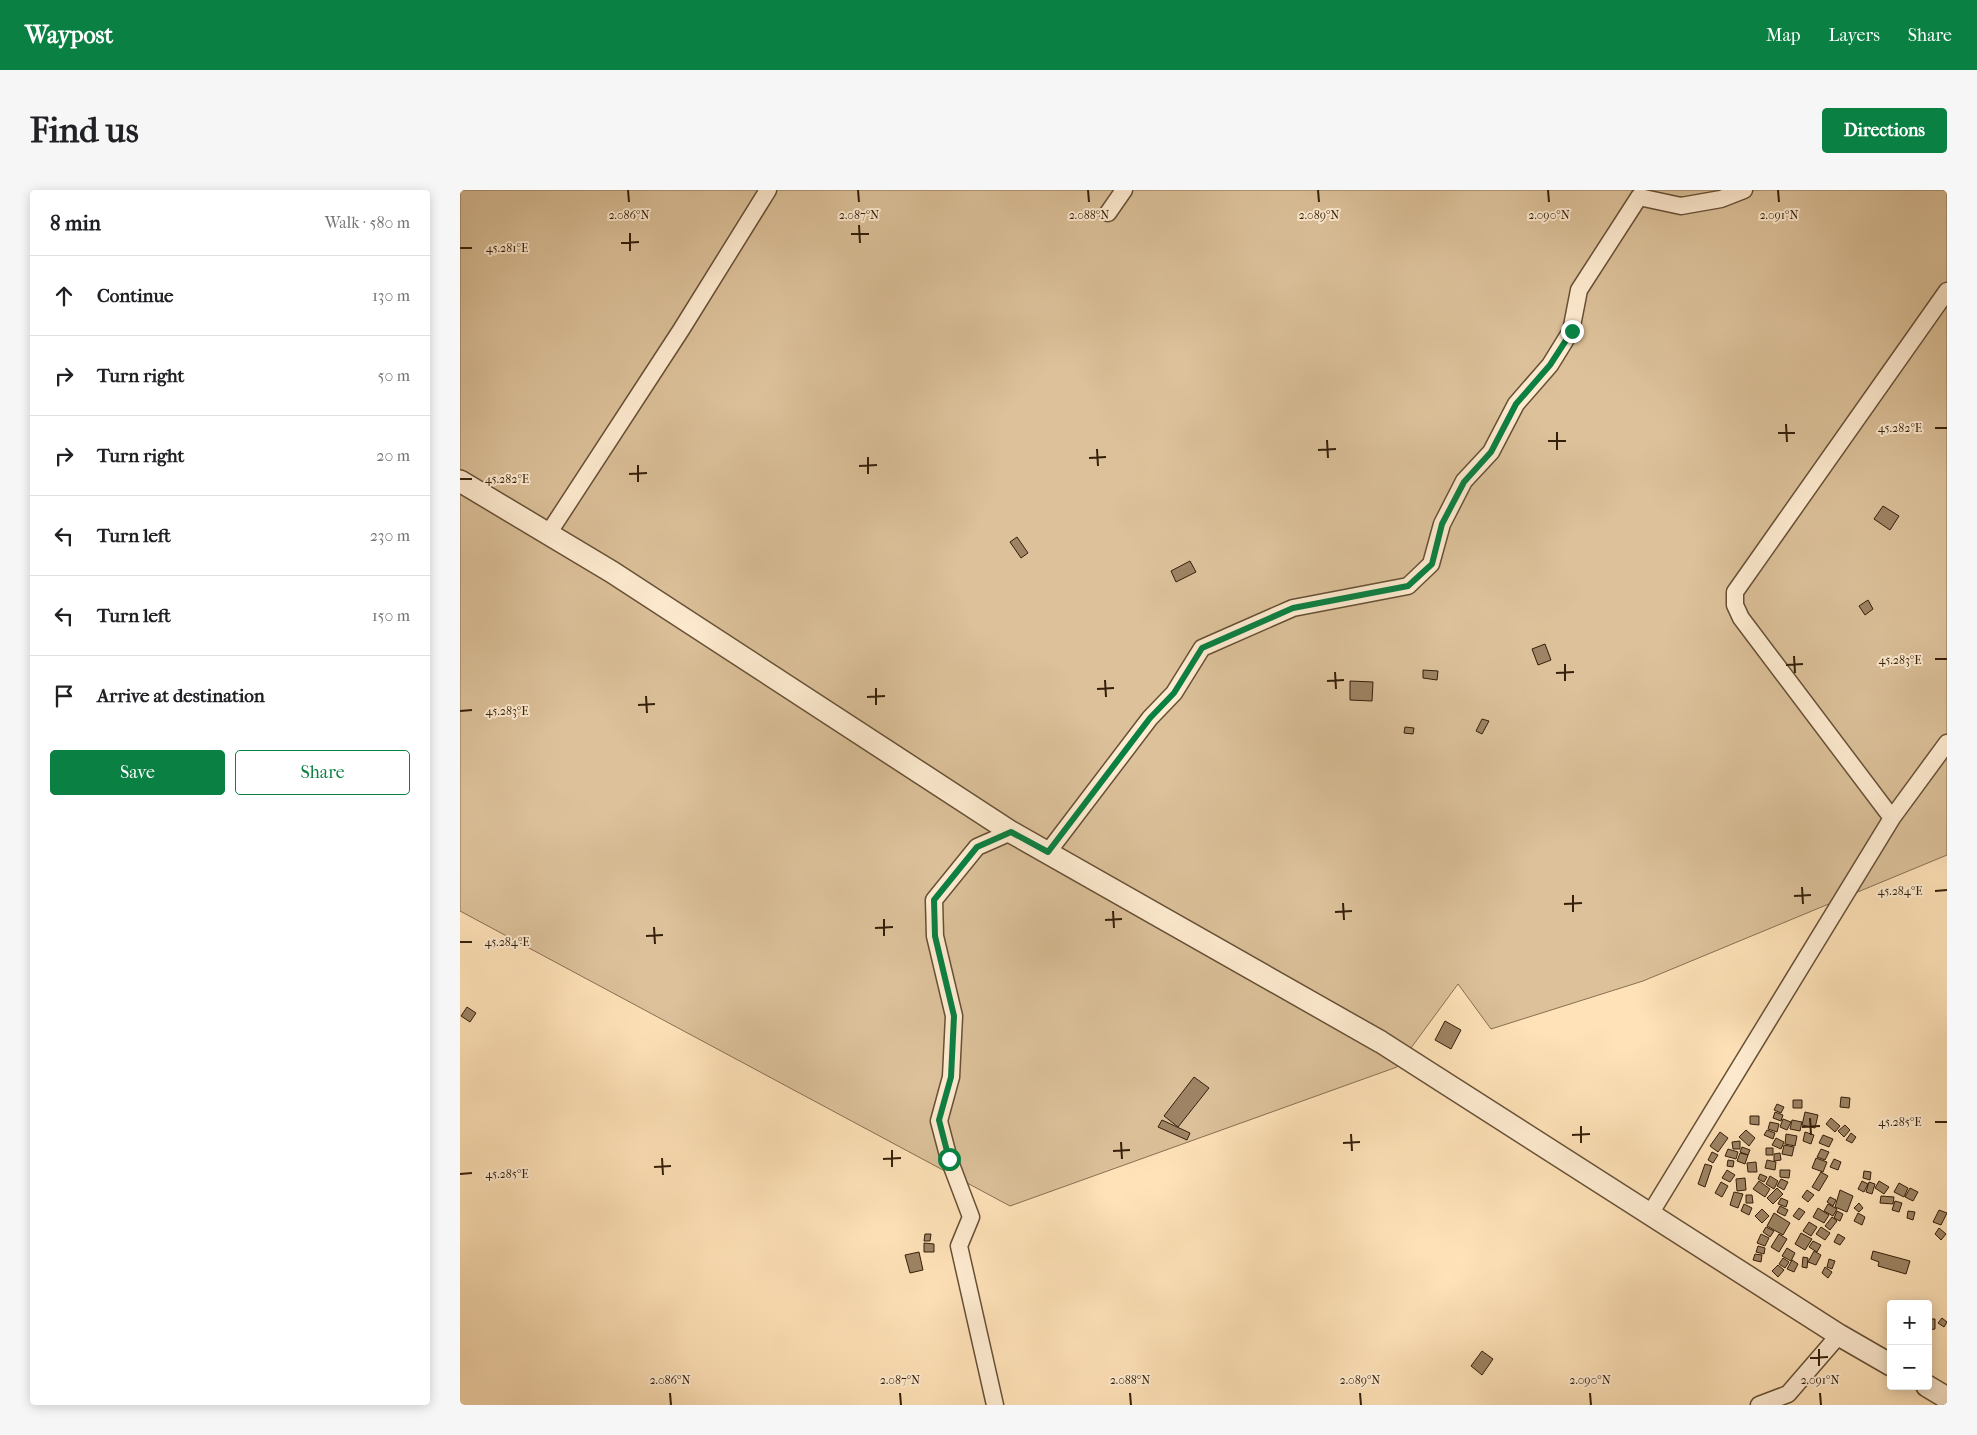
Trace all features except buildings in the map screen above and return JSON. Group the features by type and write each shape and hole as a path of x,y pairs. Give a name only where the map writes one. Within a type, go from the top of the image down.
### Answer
{"street":[{"path":"548,534 681,330 768,190"},
{"path":"1108,212 1124,190"},
{"path":"1048,852 1150,718 1174,693 1202,648 1293,608 1408,586 1432,564 1442,524 1464,482 1491,452 1516,404 1550,365 1572,331 1579,290 1637,194 1681,206 1721,199 1744,190"},
{"path":"1892,818 1741,618 1735,605 1735,592 1947,291"},
{"path":"460,481 612,572 1011,832 1381,1042 1840,1335 1887,1363"},
{"path":"1650,1214 1892,818 1947,743"},
{"path":"995,1405 959,1246 971,1217 949,1159 939,1120 951,1077 954,1016 935,936 934,900 977,847 1011,832"},
{"path":"1759,1405 1788,1394 1840,1335"},
{"path":"1932,1389 1947,1398"}],"shaded area":[{"path":"460,190 1947,190 1947,855 1643,981 1491,1029 1458,984 1397,1067 1010,1206 460,911"}],"route":[{"path":"949,1159 939,1120 951,1077 954,1016 935,936 934,900 977,847 1011,832 1048,852 1150,718 1174,693 1202,648 1293,608 1408,586 1432,564 1442,524 1464,482 1491,452 1516,404 1550,365 1572,331"}]}
